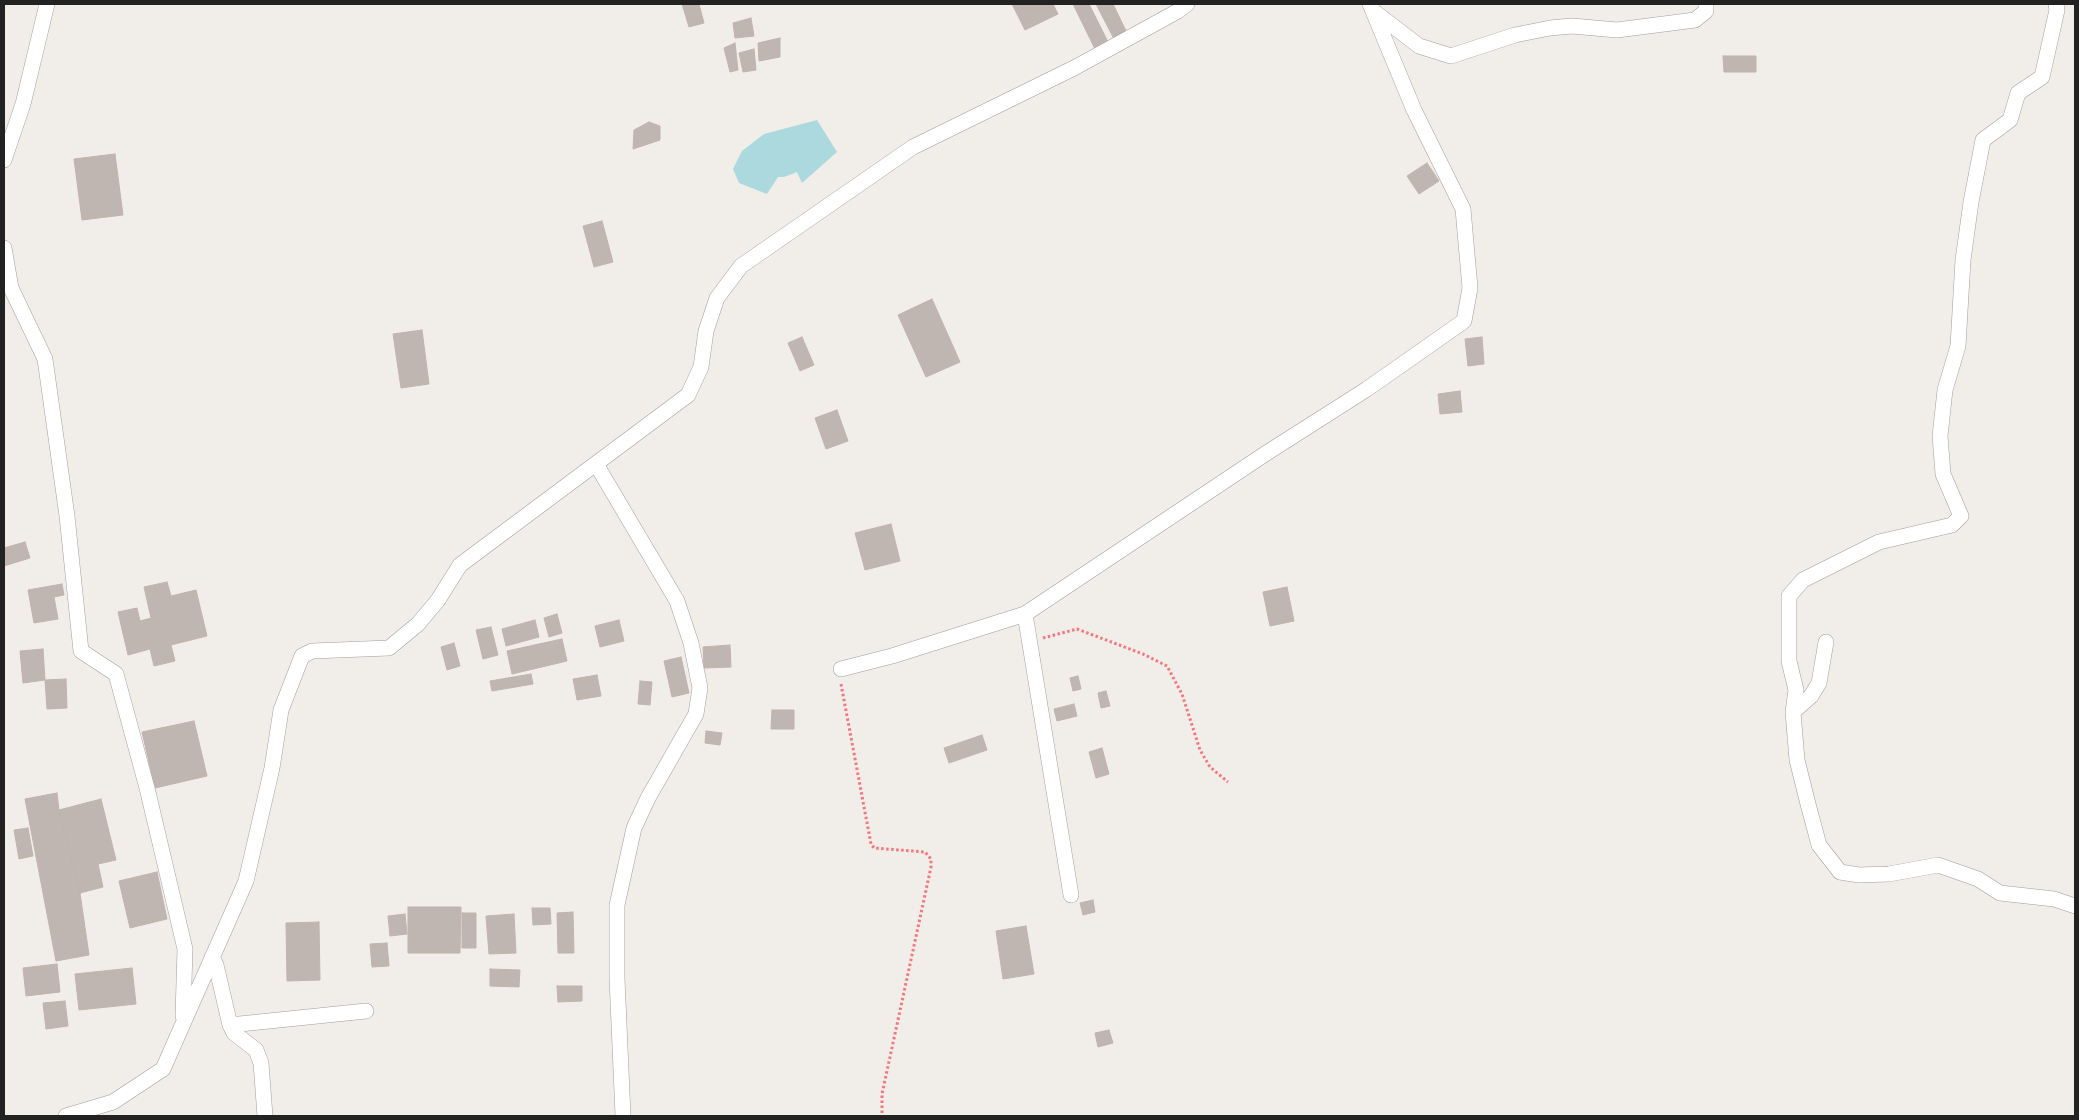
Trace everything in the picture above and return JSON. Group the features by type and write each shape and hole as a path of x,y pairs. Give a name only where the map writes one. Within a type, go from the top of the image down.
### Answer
{"street":[{"path":"4,160 23,104 47,4"},
{"path":"66,1116 113,1102 163,1069 246,881 272,768 281,710 302,656 312,651 389,648 418,624 438,600 460,564 688,395 701,367 706,332 717,298 741,266 913,147 1074,68 1178,11 1187,4"},
{"path":"1372,8 1419,46 1451,56 1515,35 1550,28 1572,26 1617,30 1695,20 1706,11 1706,4"},
{"path":"2056,4 2057,10 2042,77 2018,93 2010,120 1983,140 1971,202 1964,260 1958,346 1945,390 1940,436 1943,474 1961,516 1952,524 1879,542 1803,580 1789,596 1789,661 1796,690 1793,712 1797,760 1819,845 1840,872 1859,875 1889,874 1938,865 1978,879 2000,893 2054,899 2075,906"},
{"path":"841,669 892,656 1024,614 1265,454 1367,389 1464,321 1470,288 1463,209 1414,110 1372,8"},
{"path":"4,248 11,288 45,358 67,516 81,651 116,674 148,788 183,940 185,949 182,1026"},
{"path":"596,464 677,601 691,643 700,688 696,714 648,798 634,828 617,905 617,978 623,1116"},
{"path":"1024,614 1071,895"},
{"path":"1793,712 1811,696 1819,683 1826,642"},
{"path":"212,957 216,965 230,1024 234,1033 256,1050 261,1063 265,1116"},
{"path":"230,1024 366,1011"}],"path":[{"path":"1029,642 1077,628 1143,654 1167,666 1182,694 1200,750 1210,768 1228,782"},
{"path":"841,669 839,674 871,844 874,848 925,852 931,859 931,868 882,1094 882,1116"}],"water":[{"path":"817,120 837,152 802,183 797,172 784,177 778,177 767,194 739,183 733,169 742,151 764,134"}],"building":[{"path":"682,4 699,4 704,23 689,27"},
{"path":"1012,4 1053,4 1058,14 1025,30"},
{"path":"1073,4 1089,4 1108,42 1095,49"},
{"path":"1096,4 1113,4 1127,33 1114,39"},
{"path":"751,18 754,36 735,38 733,23"},
{"path":"780,38 780,57 759,61 758,43"},
{"path":"735,43 738,70 730,72 724,48"},
{"path":"754,49 756,70 743,72 739,53"},
{"path":"1723,56 1756,56 1756,72 1724,72"},
{"path":"649,122 660,126 660,140 633,149 634,130"},
{"path":"115,154 123,215 82,220 74,159"},
{"path":"1427,163 1439,181 1419,194 1407,176"},
{"path":"602,221 613,262 594,267 583,226"},
{"path":"932,299 960,362 926,377 898,315"},
{"path":"422,330 429,384 401,388 393,334"},
{"path":"802,337 814,365 800,371 788,343"},
{"path":"1482,337 1484,364 1468,366 1465,339"},
{"path":"1460,391 1462,412 1440,414 1438,394"},
{"path":"837,410 848,441 826,449 815,418"},
{"path":"891,524 900,561 865,570 855,533"},
{"path":"25,542 30,558 4,566 4,548"},
{"path":"167,582 171,596 196,590 207,636 171,645 175,661 154,666 150,649 128,655 118,612 137,608 140,621 151,618 144,587"},
{"path":"62,584 64,595 54,597 58,619 34,623 28,590"},
{"path":"1287,587 1294,621 1270,626 1263,592"},
{"path":"557,614 562,633 549,637 544,618"},
{"path":"535,620 539,637 506,646 502,629"},
{"path":"619,620 624,641 600,647 595,626"},
{"path":"491,627 498,655 483,659 476,630"},
{"path":"562,639 567,661 512,674 507,651"},
{"path":"454,643 460,666 447,670 441,647"},
{"path":"730,645 731,667 704,668 703,647"},
{"path":"43,649 45,680 23,683 20,651"},
{"path":"681,657 689,693 672,697 664,661"},
{"path":"531,674 533,684 492,691 490,681"},
{"path":"597,675 601,696 577,700 573,679"},
{"path":"1078,676 1081,689 1073,691 1070,678"},
{"path":"66,679 67,708 47,709 45,680"},
{"path":"640,681 652,682 650,705 638,704"},
{"path":"1106,691 1110,706 1101,708 1098,693"},
{"path":"1074,704 1077,716 1057,721 1054,709"},
{"path":"772,710 794,710 794,729 771,729"},
{"path":"194,721 207,776 155,788 142,732"},
{"path":"706,731 722,733 720,745 705,743"},
{"path":"982,735 987,750 949,763 944,748"},
{"path":"1102,748 1109,774 1096,778 1089,752"},
{"path":"57,793 59,810 80,893 89,955 56,961 25,799"},
{"path":"101,799 116,860 98,864 103,887 80,893 59,810"},
{"path":"28,828 33,856 19,859 14,830"},
{"path":"157,872 167,919 130,928 119,881"},
{"path":"1093,900 1095,912 1083,915 1080,903"},
{"path":"408,907 461,907 460,953 408,953"},
{"path":"532,908 550,908 551,924 533,925"},
{"path":"573,912 574,953 558,953 557,913"},
{"path":"462,913 476,913 476,948 462,948"},
{"path":"405,914 407,934 390,936 388,916"},
{"path":"514,914 516,953 489,954 486,916"},
{"path":"319,922 320,980 287,981 286,923"},
{"path":"1026,926 1034,974 1003,979 996,931"},
{"path":"387,943 389,966 372,967 370,944"},
{"path":"57,964 60,992 26,996 23,968"},
{"path":"132,968 136,1004 79,1010 75,974"},
{"path":"490,969 520,970 519,987 490,986"},
{"path":"557,986 582,986 582,1001 558,1002"},
{"path":"65,1001 68,1026 46,1029 43,1003"},
{"path":"1109,1030 1113,1043 1098,1047 1095,1033"}]}
